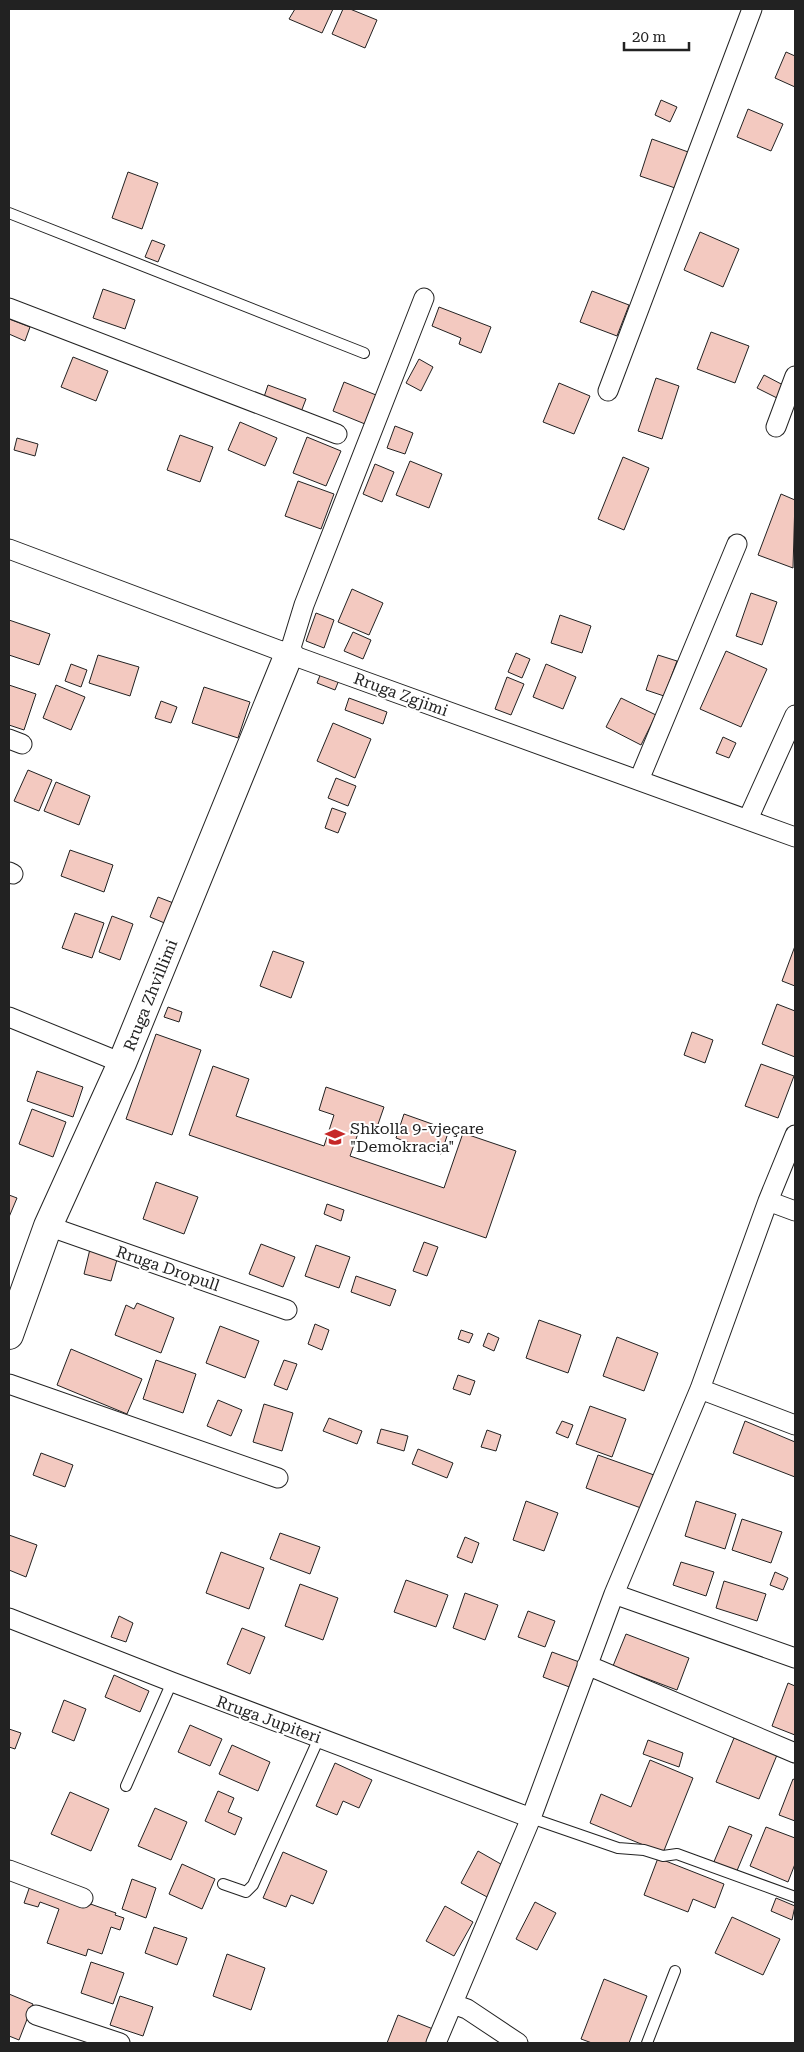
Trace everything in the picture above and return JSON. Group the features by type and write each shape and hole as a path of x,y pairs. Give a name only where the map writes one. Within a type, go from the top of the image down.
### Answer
{"street":[{"path":"608,391 752,9"},
{"path":"289,654 304,605 424,298"},
{"path":"9,308 338,434"},
{"path":"776,428 795,376"},
{"path":"639,780 737,544"},
{"name":"Rruga Zgjimi","path":"9,549 289,654 795,837"},
{"name":"Rruga Zhvillimi","path":"9,1335 48,1226 122,1063 289,654"},
{"path":"748,819 795,715"},
{"path":"9,1017 122,1063"},
{"path":"436,2043 531,1818 614,1594 700,1389 768,1201 794,1140"},
{"path":"768,1201 795,1211"},
{"name":"Rruga Dropull","path":"48,1226 287,1310"},
{"path":"9,1384 278,1478"},
{"path":"700,1389 795,1425"},
{"path":"614,1594 795,1658"},
{"name":"Rruga Jupiteri","path":"9,1618 531,1818"},
{"path":"588,1665 795,1753"},
{"path":"9,1870 83,1898"},
{"path":"453,2004 467,2010 518,2043"},
{"path":"36,2016 120,2043"}],"lane":[{"path":"9,213 364,353"},
{"path":"126,1786 172,1682"},
{"path":"223,1884 246,1892 253,1886 319,1738"},
{"path":"531,1818 618,1848 644,1850 663,1856 678,1854 795,1897"},
{"path":"647,2043 675,1970"}],"building":[{"path":"295,9 333,9 322,33 289,19"},
{"path":"343,9 350,9 377,20 365,48 332,34"},
{"path":"786,52 795,56 795,87 775,78"},
{"path":"661,100 677,107 670,122 655,115"},
{"path":"748,109 783,124 771,151 737,137"},
{"path":"652,139 691,153 678,189 640,176"},
{"path":"128,172 158,183 142,229 112,218"},
{"path":"700,232 739,249 723,287 684,270"},
{"path":"152,240 165,245 158,262 145,257"},
{"path":"103,289 135,300 125,329 93,318"},
{"path":"592,291 629,305 617,336 580,322"},
{"path":"439,307 491,327 481,353 459,344 461,338 432,326"},
{"path":"9,319 30,327 25,341 9,334"},
{"path":"711,332 749,346 735,383 697,369"},
{"path":"73,357 108,371 96,401 61,387"},
{"path":"419,359 433,367 421,391 406,383"},
{"path":"764,375 785,386 779,399 757,388"},
{"path":"656,378 679,386 662,439 638,431"},
{"path":"344,382 376,395 365,424 333,411"},
{"path":"559,383 590,396 574,434 543,422"},
{"path":"268,385 306,399 301,412 264,397"},
{"path":"240,422 277,438 265,466 228,450"},
{"path":"395,426 413,433 405,454 387,448"},
{"path":"180,435 213,447 200,482 167,470"},
{"path":"307,437 341,451 326,486 293,473"},
{"path":"17,438 38,444 35,456 14,450"},
{"path":"623,457 649,468 624,530 598,519"},
{"path":"410,461 442,474 429,508 396,495"},
{"path":"375,464 394,472 382,502 363,494"},
{"path":"298,481 334,494 321,529 285,516"},
{"path":"781,494 795,500 793,568 758,555"},
{"path":"352,589 383,603 369,635 338,622"},
{"path":"751,593 777,602 762,645 736,636"},
{"path":"316,613 334,620 324,648 306,641"},
{"path":"560,615 591,626 582,653 551,643"},
{"path":"9,620 50,634 39,665 9,655"},
{"path":"353,632 371,640 363,659 344,651"},
{"path":"726,651 767,669 741,727 700,709"},
{"path":"516,653 530,659 522,678 508,672"},
{"path":"98,655 139,667 130,696 89,683"},
{"path":"658,655 677,661 664,696 646,690"},
{"path":"71,664 87,670 81,687 65,681"},
{"path":"546,664 576,677 563,709 533,697"},
{"path":"321,673 339,680 335,690 317,683"},
{"path":"507,677 524,684 511,715 495,709"},
{"path":"9,685 36,694 24,730 9,725"},
{"path":"56,685 85,697 71,730 43,718"},
{"path":"204,687 250,702 238,738 192,723"},
{"path":"349,698 387,712 383,724 345,710"},
{"path":"621,698 656,715 641,745 606,727"},
{"path":"161,701 177,707 171,723 155,718"},
{"path":"333,723 371,739 355,778 317,761"},
{"path":"723,737 736,743 729,758 716,753"},
{"path":"28,770 52,780 39,811 14,801"},
{"path":"336,778 356,786 348,806 328,798"},
{"path":"56,782 90,796 79,825 44,811"},
{"path":"332,808 346,813 338,833 325,828"},
{"path":"70,850 113,865 104,892 61,876"},
{"path":"158,897 176,904 167,924 150,917"},
{"path":"75,913 104,923 92,958 62,948"},
{"path":"112,916 133,924 120,960 99,952"},
{"path":"795,946 795,986 782,981"},
{"path":"273,951 304,962 291,998 260,986"},
{"path":"777,1004 795,1011 795,1057 762,1044"},
{"path":"168,1007 182,1012 179,1022 164,1017"},
{"path":"692,1032 713,1040 705,1063 684,1055"},
{"path":"156,1034 201,1050 172,1135 126,1119"},
{"path":"761,1064 794,1076 778,1118 745,1106"},
{"path":"213,1066 249,1079 236,1116 324,1146 334,1115 319,1110 326,1087 384,1107 376,1130 361,1125 350,1156 444,1188 463,1133 516,1151 486,1238 189,1135"},
{"path":"37,1071 83,1087 73,1117 27,1101"},
{"path":"32,1109 66,1122 53,1157 19,1144"},
{"path":"404,1114 449,1130 441,1154 396,1138"},
{"path":"156,1182 198,1197 184,1234 143,1219"},
{"path":"9,1195 17,1198 9,1217"},
{"path":"327,1204 344,1210 341,1221 324,1214"},
{"path":"424,1242 438,1247 427,1276 413,1271"},
{"path":"261,1244 295,1257 283,1287 249,1274"},
{"path":"316,1245 350,1257 339,1288 305,1276"},
{"path":"90,1249 118,1256 111,1281 84,1274"},
{"path":"356,1276 396,1290 390,1306 351,1292"},
{"path":"137,1303 174,1318 161,1353 115,1335 126,1305 134,1309"},
{"path":"539,1320 581,1335 568,1373 526,1358"},
{"path":"315,1324 329,1330 322,1350 308,1344"},
{"path":"220,1326 259,1341 245,1378 206,1363"},
{"path":"461,1330 473,1334 469,1343 458,1339"},
{"path":"488,1333 499,1338 494,1351 483,1346"},
{"path":"617,1337 658,1353 644,1391 603,1376"},
{"path":"71,1349 142,1379 127,1414 57,1385"},
{"path":"156,1360 196,1374 183,1413 143,1399"},
{"path":"284,1360 297,1364 287,1390 274,1385"},
{"path":"458,1375 475,1381 470,1395 453,1389"},
{"path":"218,1400 242,1410 231,1436 207,1426"},
{"path":"264,1404 293,1413 282,1451 253,1442"},
{"path":"590,1406 626,1419 612,1457 576,1444"},
{"path":"329,1418 362,1431 357,1444 323,1431"},
{"path":"562,1421 573,1425 568,1438 556,1433"},
{"path":"745,1421 795,1442 795,1477 733,1453"},
{"path":"381,1429 408,1436 404,1451 377,1443"},
{"path":"487,1430 501,1435 496,1451 481,1447"},
{"path":"418,1449 453,1463 447,1478 412,1464"},
{"path":"41,1453 73,1465 65,1487 33,1475"},
{"path":"598,1455 654,1475 641,1508 586,1488"},
{"path":"526,1501 558,1513 544,1551 513,1540"},
{"path":"696,1501 736,1514 725,1549 685,1536"},
{"path":"742,1519 782,1532 771,1563 732,1550"},
{"path":"280,1533 320,1547 310,1574 270,1559"},
{"path":"9,1535 37,1545 26,1577 9,1570"},
{"path":"465,1537 479,1543 472,1563 457,1557"},
{"path":"221,1552 264,1568 249,1609 206,1593"},
{"path":"681,1562 714,1572 706,1596 673,1585"},
{"path":"775,1572 788,1578 783,1590 770,1585"},
{"path":"406,1580 448,1595 436,1627 394,1612"},
{"path":"724,1581 766,1594 757,1621 716,1608"},
{"path":"300,1584 338,1598 323,1640 285,1626"},
{"path":"465,1593 498,1605 485,1640 453,1628"},
{"path":"528,1611 555,1621 545,1647 518,1637"},
{"path":"119,1616 133,1623 126,1642 111,1637"},
{"path":"242,1628 265,1637 250,1674 227,1664"},
{"path":"626,1634 689,1658 677,1690 613,1666"},
{"path":"552,1652 582,1663 572,1688 543,1677"},
{"path":"114,1675 149,1691 140,1712 105,1697"},
{"path":"788,1683 795,1686 795,1735 772,1726"},
{"path":"64,1700 86,1709 74,1741 52,1732"},
{"path":"190,1725 222,1739 210,1766 178,1752"},
{"path":"9,1729 21,1733 15,1749 9,1747"},
{"path":"734,1738 777,1755 759,1799 716,1782"},
{"path":"648,1740 683,1753 679,1767 643,1754"},
{"path":"232,1745 270,1762 258,1791 219,1774"},
{"path":"650,1760 693,1778 663,1853 590,1823 601,1794 631,1807"},
{"path":"335,1763 372,1780 359,1808 343,1801 337,1815 316,1806"},
{"path":"793,1779 795,1780 795,1821 779,1815"},
{"path":"218,1791 234,1798 228,1812 242,1818 235,1835 205,1821"},
{"path":"70,1792 109,1809 91,1851 51,1834"},
{"path":"155,1808 187,1822 171,1860 138,1846"},
{"path":"729,1826 752,1835 736,1873 713,1864"},
{"path":"766,1827 795,1838 795,1864 788,1882 750,1866"},
{"path":"478,1851 506,1867 489,1898 461,1883"},
{"path":"283,1852 327,1871 313,1904 291,1895 286,1907 263,1898"},
{"path":"658,1858 724,1884 715,1908 693,1899 688,1912 644,1895"},
{"path":"182,1864 215,1879 202,1909 169,1894"},
{"path":"132,1879 156,1888 146,1918 122,1909"},
{"path":"31,1883 116,1913 115,1915 124,1918 120,1930 111,1927 102,1954 88,1949 86,1956 47,1943 59,1909 40,1902 38,1907 24,1903"},
{"path":"776,1898 795,1906 792,1920 771,1911"},
{"path":"535,1902 556,1913 537,1950 516,1939"},
{"path":"445,1906 473,1922 454,1956 426,1941"},
{"path":"732,1917 780,1939 763,1975 715,1953"},
{"path":"154,1927 187,1938 177,1965 145,1953"},
{"path":"227,1954 265,1968 251,2010 213,1996"},
{"path":"91,1962 124,1973 113,2004 81,1993"},
{"path":"604,1979 647,1996 629,2043 592,2043 581,2039"},
{"path":"9,1994 33,2004 19,2040 9,2036"},
{"path":"120,1996 153,2007 143,2036 110,2025"},
{"path":"398,2015 433,2029 428,2043 387,2043"}],"place":[{"name":"Shkolla 9-vjeçare \"Demokracia\"","path":"335,1137"}]}
